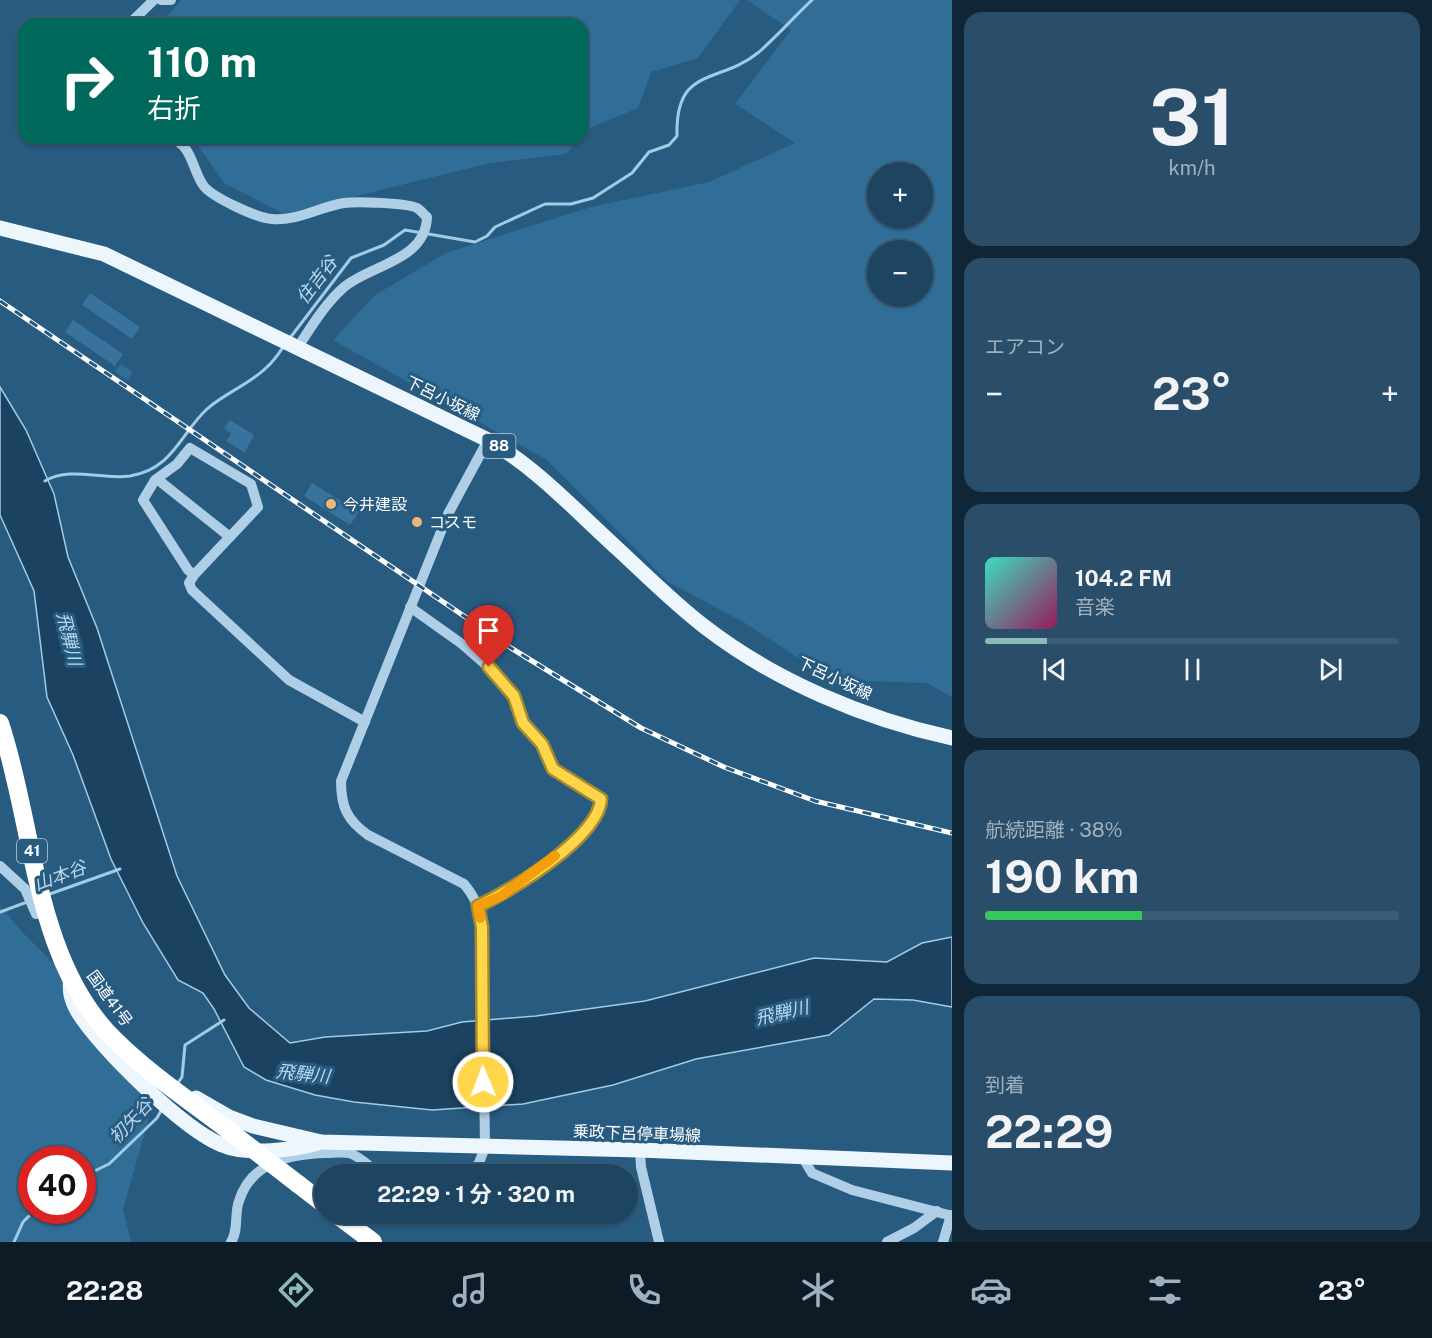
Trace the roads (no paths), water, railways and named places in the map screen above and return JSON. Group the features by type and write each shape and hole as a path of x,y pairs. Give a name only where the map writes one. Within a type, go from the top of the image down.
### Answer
{"highway":[{"name":"国道41号","path":"0,723 47,912 71,977 113,1038 175,1090 314,1196"},
{"path":"350,1224 374,1242"}],"main road":[{"name":"下呂小坂線","path":"0,228 71,243 104,254 488,440 532,472 681,607 741,652 845,704 891,722 952,738"},
{"path":"71,977 69,992 79,1012 95,1034 158,1098 201,1135 223,1146 242,1150 301,1148 321,1142"},
{"path":"175,1090 181,1090 229,1117 253,1126 321,1142"},
{"name":"乗政下呂停車場線","path":"321,1142 640,1150 952,1163"}],"street":[{"path":"135,18 154,0"},
{"path":"161,0 171,0"},
{"path":"180,144 186,148 199,178 212,195 257,216 272,219 298,218 343,203 358,202 416,207 427,218 427,225 419,242 410,250 354,279 340,290 298,347"},
{"path":"478,1164 484,1147 484,1128 482,927 478,906 464,884 368,835 345,814 341,798 341,781 448,514 488,440"},
{"path":"194,575 143,501 157,479 177,464 190,448 251,484 258,507 194,575 189,584 192,590 289,680 365,722"},
{"path":"157,479 230,537"},
{"path":"410,607 462,644 501,678 514,696 523,723 542,744 553,769 601,799 595,816 576,841 501,896 478,906"},
{"path":"0,866 25,889 36,914 47,912"},
{"path":"640,1150 641,1167 659,1242"},
{"path":"231,1242 236,1226 238,1202 247,1185 266,1165 289,1155 348,1153 366,1164"},
{"path":"803,1158 812,1173 842,1186 952,1215 943,1242"},
{"path":"887,1242 914,1228 938,1211"}],"water":[{"name":"飛騨川","path":"0,387 26,430 54,494 68,557 97,628 177,876 225,975 249,1008 290,1043 325,1037 427,1031 462,1022 536,1016 645,1001 814,958 887,962 922,943 952,937 952,1007 913,1000 874,999 829,1035 696,1059 613,1085 523,1104 432,1110 354,1102 315,1095 266,1080 244,1067 214,1009 203,993 178,980 143,923 111,859 73,755 47,697 34,591 0,515"}],"waterway":[{"name":"住吉谷","path":"290,338 351,258 384,245 405,230 475,242 487,236 495,227 545,204 571,204 593,198 632,173 649,152 669,145 677,136 678,113 683,98 692,87 702,80 744,62 759,52 812,0"},
{"name":"住吉谷","path":"45,481 65,474 130,476 156,466 166,458 207,409 260,373 284,346"},
{"name":"山本谷","path":"47,895 120,869"},
{"name":"山本谷","path":"0,912 27,902"},
{"name":"初矢谷","path":"178,1083 182,1077 185,1045 224,1020"},
{"name":"初矢谷","path":"96,1170 109,1164 157,1118 162,1109"},
{"name":"初矢谷","path":"14,1242 22,1224"}],"railway":[{"path":"0,301 511,648 641,728 724,767 815,801 952,833"}],"place":[{"name":"今井建設","path":"331,504"},
{"name":"コスモ","path":"417,522"}]}
